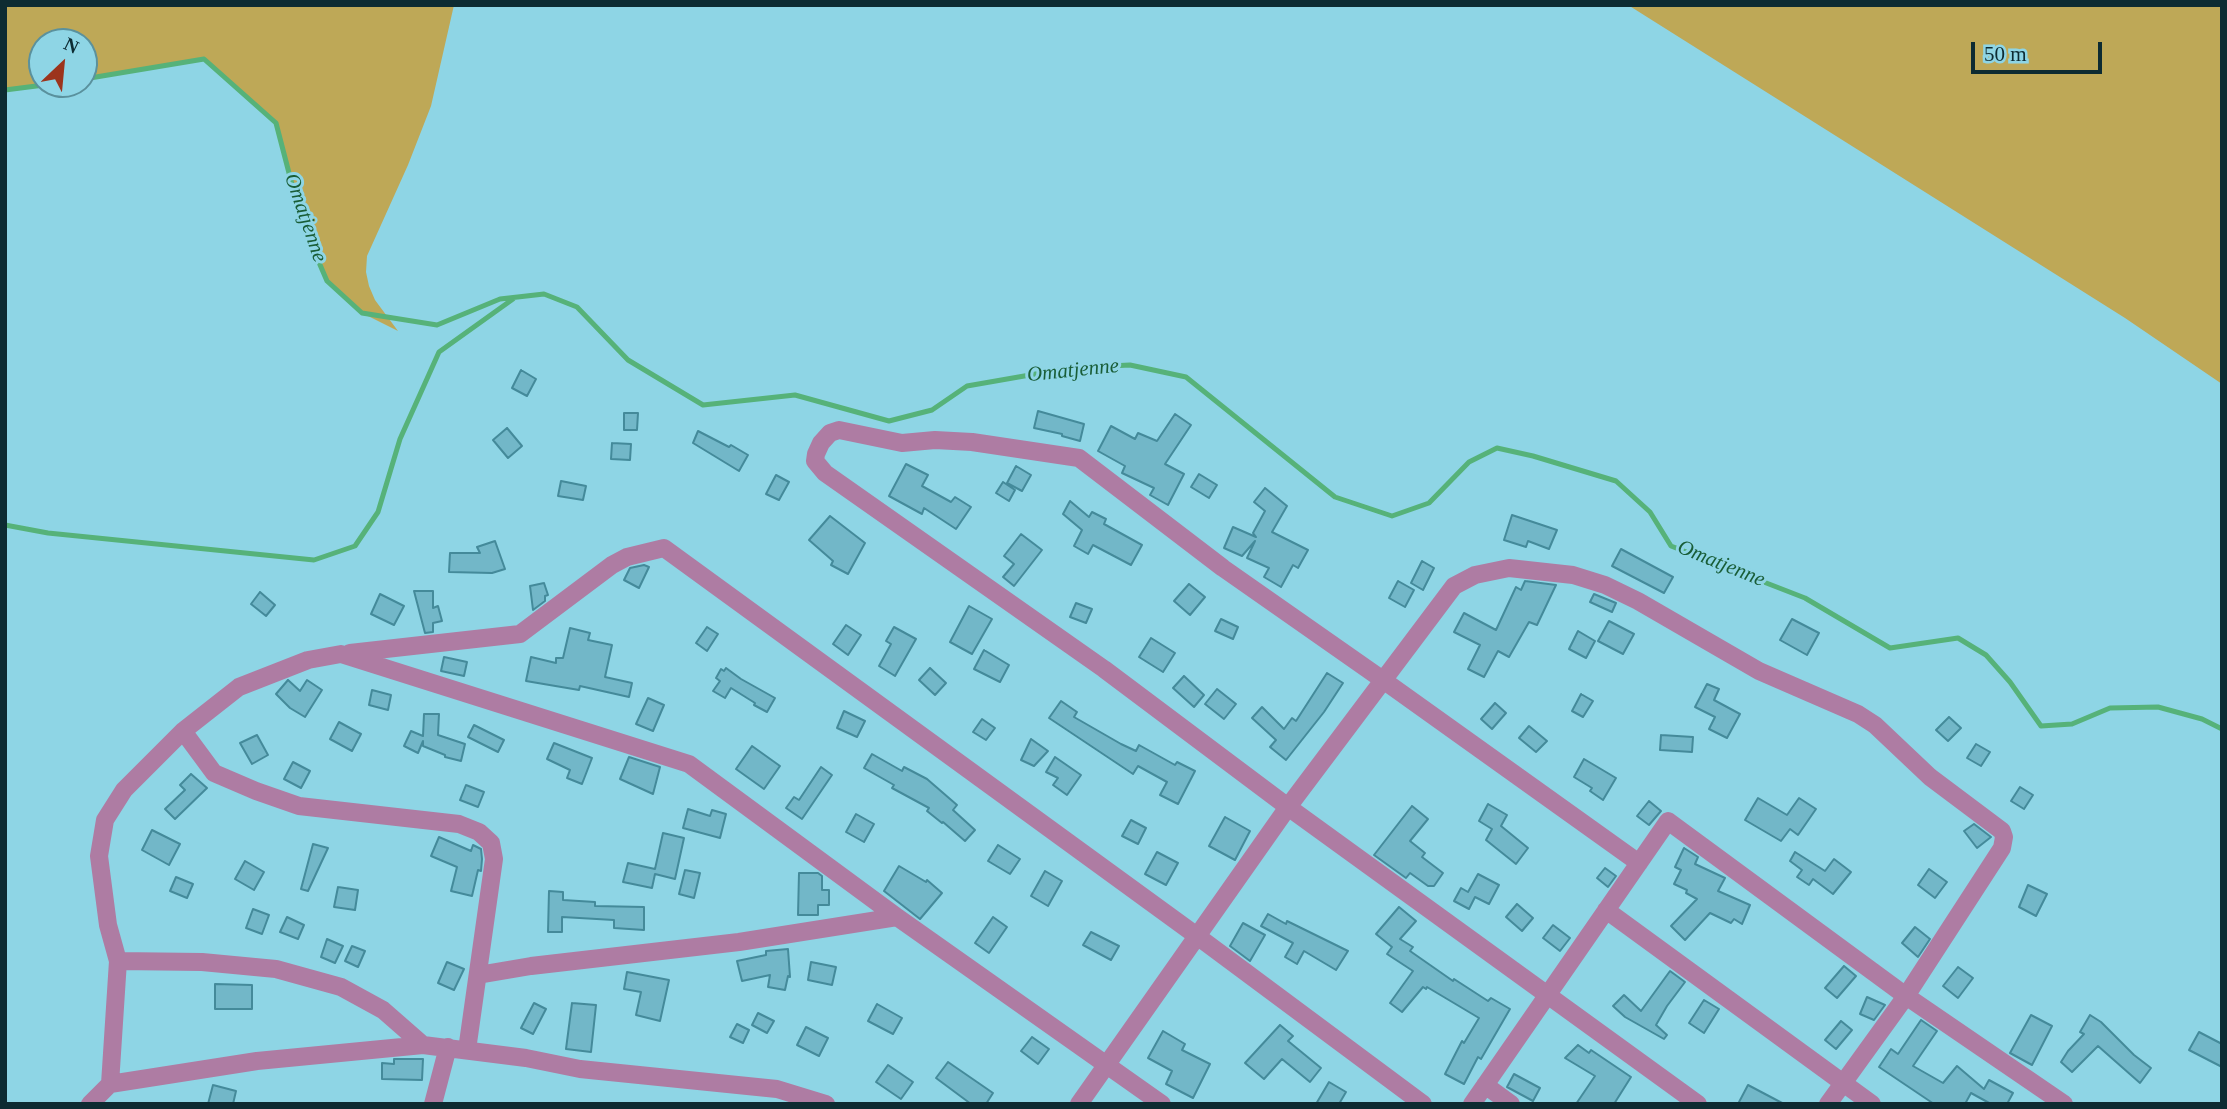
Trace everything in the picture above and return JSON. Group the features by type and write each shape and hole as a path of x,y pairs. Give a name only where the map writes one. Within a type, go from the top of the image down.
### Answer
{"street":[{"path":"1639,863 1223,568 1079,458 972,442 935,440 902,443 839,430 830,433 821,443 816,461 825,473 1104,669 1698,1104"},
{"path":"110,1084 118,961 108,925 99,856 105,820 124,790 183,731 239,687 308,660 520,634 612,565 627,557 664,548 1423,1104"},
{"path":"1079,1104 1289,807 1454,586 1464,579 1491,570 1509,568 1573,575 1605,585 1638,601 1759,671 1858,714 1875,725 1930,777 1993,824 2004,837 2003,848 1906,996 1828,1104"},
{"path":"341,654 679,759 699,770 897,917 1162,1104"},
{"path":"183,731 214,772 230,781 299,806 459,824 480,832 491,843 494,859 467,1050"},
{"path":"1472,1104 1668,821 1906,996 2064,1104"},
{"path":"1606,910 1872,1104"},
{"path":"478,975 531,966 740,942 897,917"},
{"path":"118,961 202,962 276,969 341,987 383,1010 423,1045"},
{"path":"90,1104 110,1084 257,1061 423,1045 580,1069 777,1089 826,1104"},
{"path":"438,1102 448,1047"},
{"path":"1485,1085 1511,1104"}],"shaded area":[{"path":"5,5 454,5 431,106 367,256 369,286 375,300 398,331 362,313 327,281 302,222 276,123 204,59 98,77 98,28 28,28 28,87 5,90"},
{"path":"1628,5 2222,5 2222,384 2125,318"}],"building":[{"path":"521,370 536,379 527,396 512,388"},
{"path":"1038,411 1084,424 1080,441 1034,428"},
{"path":"624,413 638,413 637,430 624,430"},
{"path":"1175,414 1191,425 1165,464 1184,474 1168,505 1150,495 1154,488 1122,473 1125,466 1098,451 1111,426 1135,439 1138,433 1157,441"},
{"path":"507,428 522,446 508,458 493,440"},
{"path":"698,431 748,455 739,471 693,443"},
{"path":"612,443 631,444 630,460 611,459"},
{"path":"906,464 928,475 922,486 951,502 955,497 971,507 956,529 924,508 922,514 889,496"},
{"path":"1016,466 1031,475 1022,491 1007,483"},
{"path":"1199,474 1217,485 1209,498 1191,487"},
{"path":"776,475 789,482 779,500 766,494"},
{"path":"561,481 586,486 583,500 558,496"},
{"path":"1003,482 1015,490 1009,501 996,493"},
{"path":"1265,488 1287,506 1272,532 1308,550 1298,568 1293,565 1281,587 1264,577 1269,568 1247,558 1255,541 1242,556 1224,548 1233,527 1256,537 1253,533 1265,511 1254,502"},
{"path":"1070,501 1089,517 1092,512 1106,519 1104,524 1142,545 1131,565 1093,545 1088,554 1074,546 1082,530 1063,514"},
{"path":"1512,515 1557,530 1549,549 1528,541 1526,547 1504,540"},
{"path":"830,516 865,543 848,574 831,565 833,561 809,540"},
{"path":"1021,534 1042,550 1014,586 1003,577 1014,564 1004,556"},
{"path":"495,541 505,569 492,573 449,572 450,553 480,553 477,547"},
{"path":"1621,549 1673,577 1664,593 1612,566"},
{"path":"1422,561 1434,568 1423,590 1411,583"},
{"path":"644,565 649,567 639,588 624,580 630,568"},
{"path":"1398,581 1414,590 1405,607 1389,598"},
{"path":"1525,581 1556,585 1537,625 1529,622 1509,657 1498,651 1484,677 1468,669 1480,645 1454,632 1464,613 1496,630 1516,587 1521,590"},
{"path":"544,583 548,595 545,596 545,601 533,610 530,586"},
{"path":"1189,584 1205,597 1190,615 1174,601"},
{"path":"414,591 433,591 433,608 438,606 442,621 433,623 433,632 425,633"},
{"path":"260,592 275,605 266,616 251,604"},
{"path":"380,594 404,606 394,625 371,614"},
{"path":"1594,594 1616,603 1612,612 1590,602"},
{"path":"1076,603 1092,609 1086,623 1070,617"},
{"path":"969,606 992,619 972,654 950,642"},
{"path":"1221,619 1238,627 1233,639 1215,631"},
{"path":"1792,619 1819,633 1807,655 1780,640"},
{"path":"1609,621 1634,634 1623,654 1598,641"},
{"path":"846,625 861,635 848,655 833,644"},
{"path":"707,627 718,634 707,651 696,643"},
{"path":"894,627 916,639 895,676 879,666 891,644 886,641"},
{"path":"570,628 590,633 588,640 612,645 605,677 632,683 629,697 580,686 579,690 526,681 531,657 556,663 556,658 563,658"},
{"path":"1578,631 1595,641 1586,658 1569,649"},
{"path":"1151,638 1175,653 1163,672 1139,657"},
{"path":"984,650 1009,665 1000,682 974,669"},
{"path":"444,657 467,662 464,676 441,671"},
{"path":"726,668 775,698 767,712 731,688 725,698 713,691 720,681 716,678 721,669 724,671"},
{"path":"930,668 946,683 935,695 919,680"},
{"path":"1327,673 1343,683 1286,760 1270,747 1276,740 1252,718 1262,707 1284,729 1292,718 1296,721"},
{"path":"1184,676 1204,695 1194,707 1173,688"},
{"path":"288,680 300,691 307,680 322,690 305,717 290,708 276,694"},
{"path":"1707,684 1719,689 1714,700 1740,714 1727,738 1709,729 1715,717 1695,707"},
{"path":"1217,689 1236,704 1224,719 1205,704"},
{"path":"372,690 391,695 388,710 369,705"},
{"path":"1581,694 1593,701 1583,717 1572,711"},
{"path":"648,698 664,705 653,731 636,724"},
{"path":"1061,701 1077,712 1074,717 1121,744 1136,751 1139,745 1175,765 1177,762 1195,771 1178,804 1160,795 1167,782 1138,766 1133,774 1049,718"},
{"path":"1495,703 1506,713 1492,729 1481,719"},
{"path":"844,711 865,721 857,737 837,728"},
{"path":"424,714 439,714 438,735 465,744 461,761 445,757 423,746 423,741 418,753 404,746 411,731 423,736"},
{"path":"1949,717 1961,728 1948,741 1936,730"},
{"path":"982,719 995,728 986,740 973,732"},
{"path":"339,722 361,734 352,751 330,739"},
{"path":"474,725 504,740 498,752 468,737"},
{"path":"1529,726 1547,741 1536,752 1519,738"},
{"path":"257,735 268,755 252,764 240,743"},
{"path":"1661,735 1693,737 1692,752 1660,750"},
{"path":"1031,739 1048,751 1034,766 1021,760"},
{"path":"554,743 592,758 582,784 567,778 570,770 547,759"},
{"path":"1976,744 1990,752 1981,766 1967,758"},
{"path":"752,746 780,766 764,789 736,769"},
{"path":"872,754 902,771 904,767 927,779 957,805 953,810 975,830 965,841 927,811 929,808 892,788 894,785 864,768"},
{"path":"629,757 660,767 653,794 620,779"},
{"path":"1055,757 1081,775 1067,795 1053,785 1058,778 1046,772"},
{"path":"1584,759 1616,778 1603,800 1590,791 1592,788 1574,777"},
{"path":"293,762 310,771 301,788 284,779"},
{"path":"821,767 832,775 802,819 786,808 794,797 799,800"},
{"path":"191,774 207,788 175,819 165,809 185,790 180,785"},
{"path":"466,785 484,792 478,807 460,800"},
{"path":"2020,787 2033,795 2024,809 2011,801"},
{"path":"1758,798 1787,815 1799,798 1816,809 1798,835 1790,829 1781,841 1745,820"},
{"path":"1649,801 1661,811 1649,825 1637,816"},
{"path":"1488,804 1507,815 1501,826 1528,848 1516,864 1486,840 1492,829 1479,821"},
{"path":"1412,806 1428,819 1410,841 1425,853 1422,857 1443,873 1434,886 1428,886 1410,873 1406,878 1374,855"},
{"path":"688,809 710,816 712,810 726,814 720,838 683,828"},
{"path":"856,814 874,824 864,842 846,832"},
{"path":"1225,817 1250,831 1235,860 1209,846"},
{"path":"1131,820 1146,828 1138,844 1122,836"},
{"path":"1974,824 1991,837 1977,848 1964,831"},
{"path":"152,830 180,844 169,865 142,850"},
{"path":"663,833 684,838 675,879 655,874 652,888 623,882 628,863 655,869"},
{"path":"439,837 471,851 473,845 481,849 481,871 478,870 472,896 451,891 457,867 431,856"},
{"path":"313,844 328,848 308,891 301,889"},
{"path":"998,845 1020,859 1010,874 988,861"},
{"path":"1684,848 1698,857 1695,864 1725,878 1718,891 1750,905 1742,924 1734,919 1731,923 1710,913 1685,940 1671,926 1697,899 1674,884 1681,870 1675,867"},
{"path":"1157,852 1178,863 1166,885 1145,874"},
{"path":"1795,852 1825,871 1834,859 1851,872 1833,894 1813,879 1809,885 1797,877 1802,870 1790,861"},
{"path":"245,861 264,872 254,890 235,879"},
{"path":"899,866 926,882 927,880 942,893 920,919 884,891"},
{"path":"1605,868 1616,876 1608,887 1597,878"},
{"path":"1929,869 1947,882 1935,898 1918,885"},
{"path":"685,870 700,873 694,898 679,894"},
{"path":"1045,871 1062,881 1048,906 1031,896"},
{"path":"799,873 818,873 822,876 822,890 829,890 829,905 818,905 818,915 798,915"},
{"path":"1478,874 1499,885 1489,904 1475,897 1469,909 1454,901 1461,888 1468,892"},
{"path":"176,877 193,884 187,898 170,891"},
{"path":"2028,885 2047,894 2036,916 2019,907"},
{"path":"338,887 358,890 355,910 334,907"},
{"path":"549,891 563,892 563,900 595,902 595,906 644,907 644,930 614,928 614,920 562,917 562,932 548,932"},
{"path":"1517,904 1533,918 1522,931 1506,917"},
{"path":"1399,907 1416,921 1400,939 1413,947 1410,951 1453,981 1454,979 1488,1001 1491,998 1510,1009 1481,1059 1478,1057 1464,1084 1445,1074 1462,1041 1464,1043 1479,1018 1427,987 1423,987 1402,1012 1390,1003 1413,971 1387,954 1392,947 1376,934"},
{"path":"253,909 269,915 262,934 246,928"},
{"path":"1268,914 1348,951 1336,970 1304,951 1297,964 1285,957 1293,943 1261,926"},
{"path":"287,917 304,925 298,939 280,932"},
{"path":"993,917 1007,927 989,953 975,943"},
{"path":"1243,923 1265,935 1250,961 1230,946"},
{"path":"1553,925 1570,938 1560,951 1543,938"},
{"path":"1915,927 1930,939 1918,957 1902,943"},
{"path":"1091,932 1119,946 1111,960 1083,945"},
{"path":"327,939 343,946 335,963 321,957"},
{"path":"352,946 365,951 358,967 345,961"},
{"path":"788,949 790,977 788,976 785,990 768,987 770,975 742,981 737,961 766,955 766,951"},
{"path":"447,962 464,969 454,990 438,983"},
{"path":"811,962 836,967 832,985 808,980"},
{"path":"1844,966 1856,976 1837,998 1825,988"},
{"path":"1958,967 1973,978 1958,998 1943,986"},
{"path":"1670,971 1685,982 1656,1025 1667,1035 1664,1039 1625,1017 1613,1006 1624,995 1641,1011"},
{"path":"627,972 669,980 660,1021 636,1015 641,992 624,989"},
{"path":"215,984 252,985 252,1009 215,1009"},
{"path":"1867,997 1885,1005 1874,1020 1860,1014"},
{"path":"1704,1000 1719,1009 1704,1033 1689,1023"},
{"path":"534,1003 546,1009 533,1034 521,1028"},
{"path":"572,1003 596,1005 591,1052 566,1049"},
{"path":"877,1004 902,1018 893,1034 868,1021"},
{"path":"758,1013 774,1021 767,1033 752,1025"},
{"path":"2031,1015 2052,1026 2032,1065 2010,1053"},
{"path":"2090,1015 2151,1068 2140,1083 2098,1046 2072,1072 2061,1062 2084,1034 2080,1032"},
{"path":"1921,1020 1937,1031 1913,1066 1943,1083 1957,1066 1984,1089 1989,1080 2013,1093 2007,1104 1991,1104 1971,1093 1965,1104 1934,1104 1879,1067 1891,1049 1898,1054"},
{"path":"1841,1021 1852,1030 1836,1049 1825,1040"},
{"path":"737,1024 749,1030 743,1043 730,1037"},
{"path":"1280,1025 1293,1036 1288,1041 1321,1068 1310,1082 1282,1059 1264,1079 1245,1063"},
{"path":"806,1027 828,1038 819,1056 797,1045"},
{"path":"1163,1031 1185,1044 1182,1050 1210,1064 1193,1098 1166,1084 1172,1071 1148,1058"},
{"path":"2199,1032 2222,1044 2222,1067 2189,1050"},
{"path":"1032,1037 1049,1049 1038,1064 1021,1051"},
{"path":"1578,1045 1589,1053 1591,1050 1631,1077 1614,1104 1576,1104 1595,1076 1565,1058"},
{"path":"394,1059 423,1059 422,1080 382,1079 382,1063 394,1064"},
{"path":"948,1062 993,1093 986,1104 971,1104 936,1078"},
{"path":"888,1065 913,1082 901,1099 876,1082"},
{"path":"1514,1074 1540,1088 1533,1101 1507,1087"},
{"path":"1329,1082 1346,1092 1339,1104 1316,1104"},
{"path":"213,1085 236,1091 233,1104 208,1104"},
{"path":"1748,1085 1784,1104 1738,1104"}],"waterway":[{"name":"Omatjenne","path":"98,77 204,59 276,123 302,223 327,281 362,313 437,325 500,299 544,294 577,307 628,360 703,405 795,395 889,421 932,410 967,386 1070,368 1130,365 1186,377 1335,497 1392,516 1429,503 1469,462 1497,448 1533,456 1616,481 1650,512 1671,546 1805,598 1890,648 1958,638 1986,655 2010,682 2041,726 2072,724 2110,708 2158,707 2202,719 2222,729"},
{"name":"Omatjenne","path":"5,90 28,87"},
{"path":"5,525 48,533 314,560 355,546 378,512 400,439 439,352 513,299"}]}
